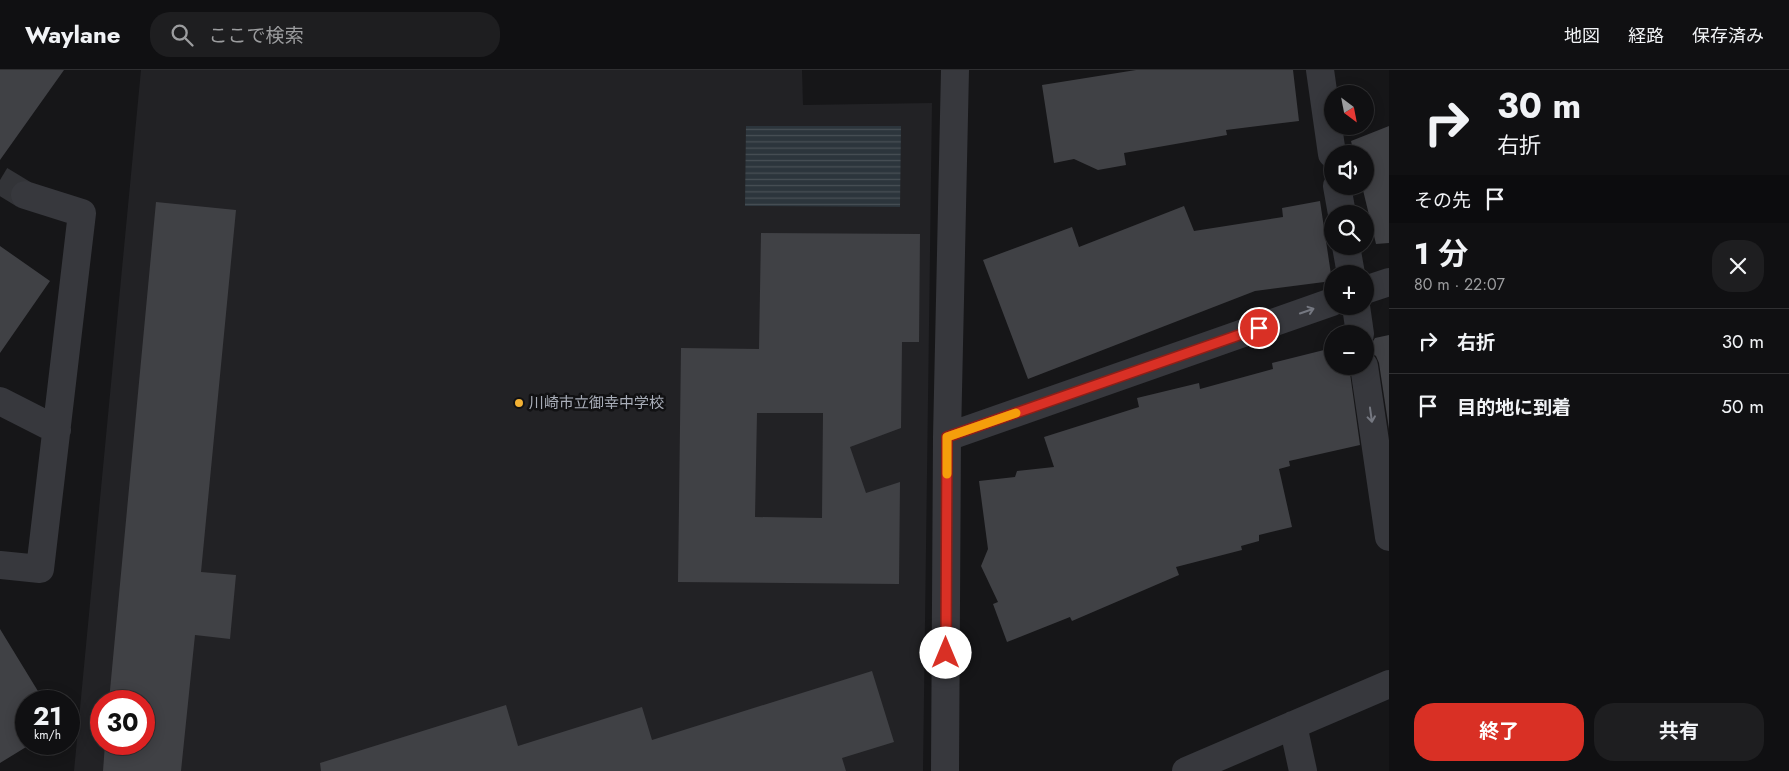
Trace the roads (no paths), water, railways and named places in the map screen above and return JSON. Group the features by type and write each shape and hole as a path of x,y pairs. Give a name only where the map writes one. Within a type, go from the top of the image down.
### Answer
{"street":[{"path":"945,771 947,437 955,70"},
{"path":"1320,70 1331,145"},
{"path":"0,565 40,569 82,214 25,195"},
{"path":"1374,287 1389,282"},
{"path":"947,437 1324,305"},
{"path":"1365,375 1389,537"},
{"path":"0,401 57,430"},
{"path":"1186,771 1389,684"},
{"path":"1293,725 1303,771"}],"tunnel":[{"path":"0,180 25,195"}],"place":[{"name":"川崎市立御幸中学校","path":"519,403"}]}
